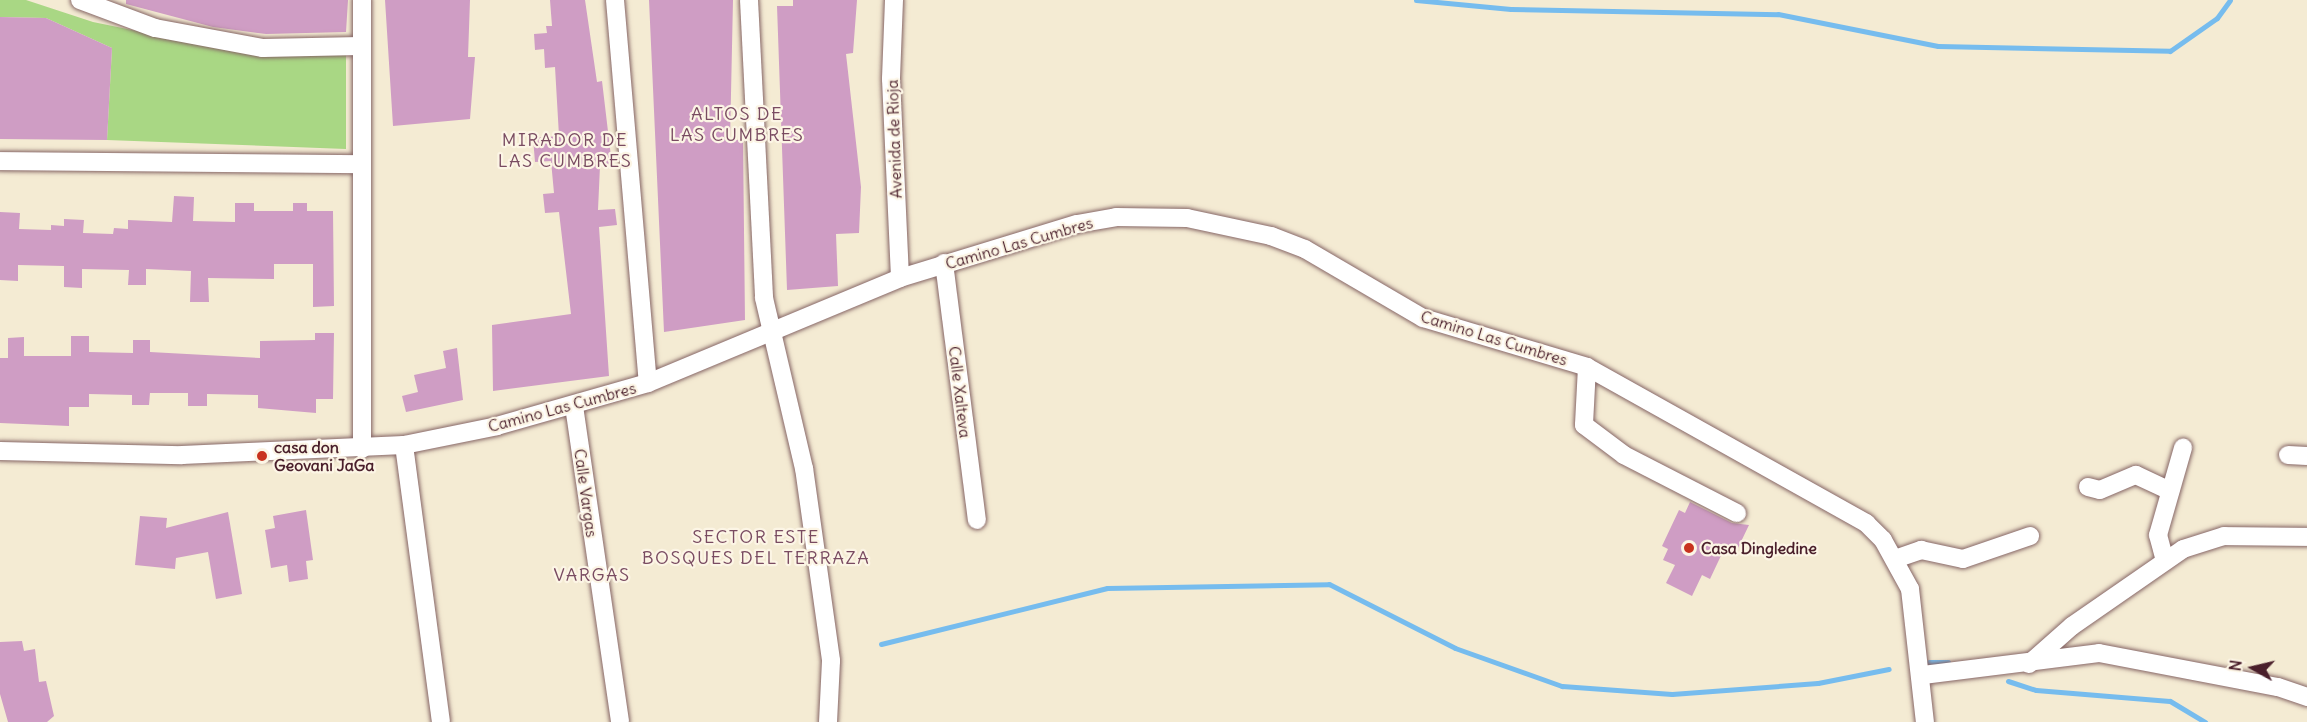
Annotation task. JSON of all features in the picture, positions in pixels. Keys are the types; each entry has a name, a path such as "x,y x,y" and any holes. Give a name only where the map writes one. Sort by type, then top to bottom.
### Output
{"street":[{"path":"80,0 155,27 263,48 360,46"},
{"path":"362,0 358,164 362,449"},
{"path":"615,0 648,383"},
{"path":"749,0 768,333 804,468 831,661 828,722"},
{"name":"Avenida de Rioja","path":"894,0 891,79 900,278"},
{"path":"0,161 358,164"},
{"name":"Camino Las Cumbres","path":"0,451 182,455 362,449 404,445 574,406 648,383 900,278 1077,224 1116,218 1187,218 1271,236 1305,249 1423,318 1587,366 1823,494 1866,523 1895,559 1910,589 1923,675 1925,722"},
{"name":"Calle Xalteva","path":"944,263 977,520"},
{"path":"1587,366 1584,425 1624,455 1737,513"},
{"name":"Calle Vargas","path":"574,406 620,722"},
{"path":"404,445 441,722"},
{"path":"2165,561 2158,535 2183,448"},
{"path":"2288,455 2307,456"},
{"path":"2088,487 2100,490 2136,475 2171,491"},
{"path":"1895,559 1922,550 1963,559 2030,536"},
{"path":"2027,665 2072,626 2165,561 2224,536 2307,537"},
{"path":"1923,675 2027,665 2099,653 2278,687 2307,697"}],"green space":[{"path":"0,0 26,0 93,22 260,56 346,54 346,149 107,140 112,48 46,18 0,17"}],"building":[{"path":"126,0 348,0 346,32 266,34 213,27 126,4"},
{"path":"385,0 470,0 468,57 475,57 470,119 393,126"},
{"path":"550,0 585,0 597,82 602,81 612,165 600,166 598,210 615,209 617,225 599,227 609,376 493,391 492,325 571,314 559,212 545,213 543,194 554,193 551,161 535,162 533,138 559,136 555,67 545,68 544,49 535,50 534,34 547,33 546,26 552,26"},
{"path":"649,0 733,0 730,141 743,139 745,320 664,332"},
{"path":"793,0 857,0 853,53 846,54 861,187 859,233 836,234 838,286 787,290 777,6 793,6"},
{"path":"0,17 46,18 112,48 107,140 0,139"},
{"path":"174,196 194,197 193,221 235,222 235,203 254,203 254,211 293,211 293,203 307,203 307,211 333,211 334,306 313,307 313,264 274,264 274,279 208,278 209,302 190,302 191,271 146,269 146,285 128,285 129,270 82,269 82,288 64,287 64,266 18,265 18,281 0,280 0,212 20,213 19,229 51,230 51,225 64,226 64,219 84,220 83,233 113,234 114,228 128,229 128,220 172,222"},
{"path":"315,333 334,333 333,399 316,399 316,413 258,408 258,395 207,394 207,406 188,406 188,393 150,393 149,405 132,405 132,395 89,394 89,407 69,407 69,426 0,423 0,358 8,358 8,338 24,337 24,356 71,356 71,336 89,336 89,352 133,353 133,340 150,340 150,352 260,358 260,341 315,340"},
{"path":"457,348 463,400 406,412 402,396 418,392 414,375 446,368 443,351"},
{"name":"Casa Dingledine","path":"1690,502 1732,523 1749,525 1737,550 1726,545 1710,579 1702,575 1692,596 1666,583 1675,565 1663,560 1668,549 1662,546 1679,510 1685,513"},
{"path":"306,510 313,560 306,561 308,579 289,582 287,565 271,568 265,530 275,528 273,516"},
{"path":"228,512 242,594 216,599 208,552 176,558 175,569 135,565 140,516 167,518 166,528"},
{"path":"22,641 24,651 35,649 39,682 46,681 54,716 47,722 8,722 0,694 0,642"}],"waterway":[{"path":"1416,0 1511,9 1778,14 1938,46 2170,51 2217,18 2230,0"},
{"path":"881,644 1107,588 1329,584 1455,648 1562,686 1672,694 1818,683 1889,669"},
{"path":"1929,662 1948,662"},
{"path":"2008,681 2036,690 2170,701 2205,722"}],"place":[{"name":"casa don Geovani JaGa","path":"262,456"},
{"name":"Casa Dingledine","path":"1689,548"}],"district":[{"name":"ALTOS DE LAS CUMBRES","path":"737,125"},
{"name":"MIRADOR DE LAS CUMBRES","path":"565,151"},
{"name":"SECTOR ESTE BOSQUES DEL TERRAZA","path":"756,548"},
{"name":"VARGAS","path":"592,575"}]}
